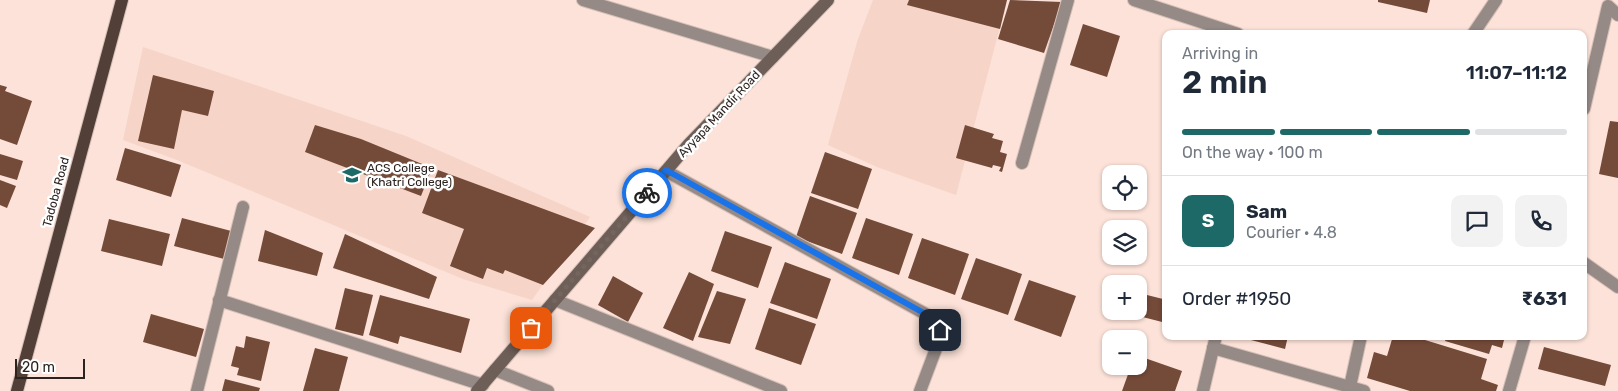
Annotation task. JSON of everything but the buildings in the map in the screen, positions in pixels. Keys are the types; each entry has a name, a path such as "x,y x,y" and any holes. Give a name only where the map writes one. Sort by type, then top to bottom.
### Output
{"main road":[{"name":"Tadoba Road","path":"16,391 122,0"}],"street":[{"path":"583,0 773,57"},
{"name":"Ayyapa Mandir Road","path":"480,388 666,170 828,0"},
{"path":"1022,163 1068,0"},
{"path":"1134,0 1152,3 1227,30"},
{"path":"1475,30 1496,0"},
{"path":"1607,3 1618,15"},
{"path":"1587,95 1607,3"},
{"path":"666,170 931,317 940,330 940,338 920,391"},
{"path":"197,391 243,207"},
{"path":"1587,265 1618,287"},
{"path":"219,300 480,388"},
{"path":"555,300 781,391"},
{"path":"1350,389 1360,340"},
{"path":"1509,391 1524,340"},
{"path":"1203,391 1215,342 1350,389 1364,391"},
{"path":"495,370 548,391"}],"shaded area":[{"path":"873,0 1007,0 956,195 877,167 828,145 858,39"},
{"name":"ACS College (Khatri College)","path":"143,47 406,136 590,217 532,300 463,279 177,160 123,140"}],"way so far":[{"path":"531,328 647,193"}],"place":[{"name":"ACS College (Khatri College)","path":"352,175"}],"route":[{"path":"647,193 666,170 931,317 937,323 940,330"}]}
